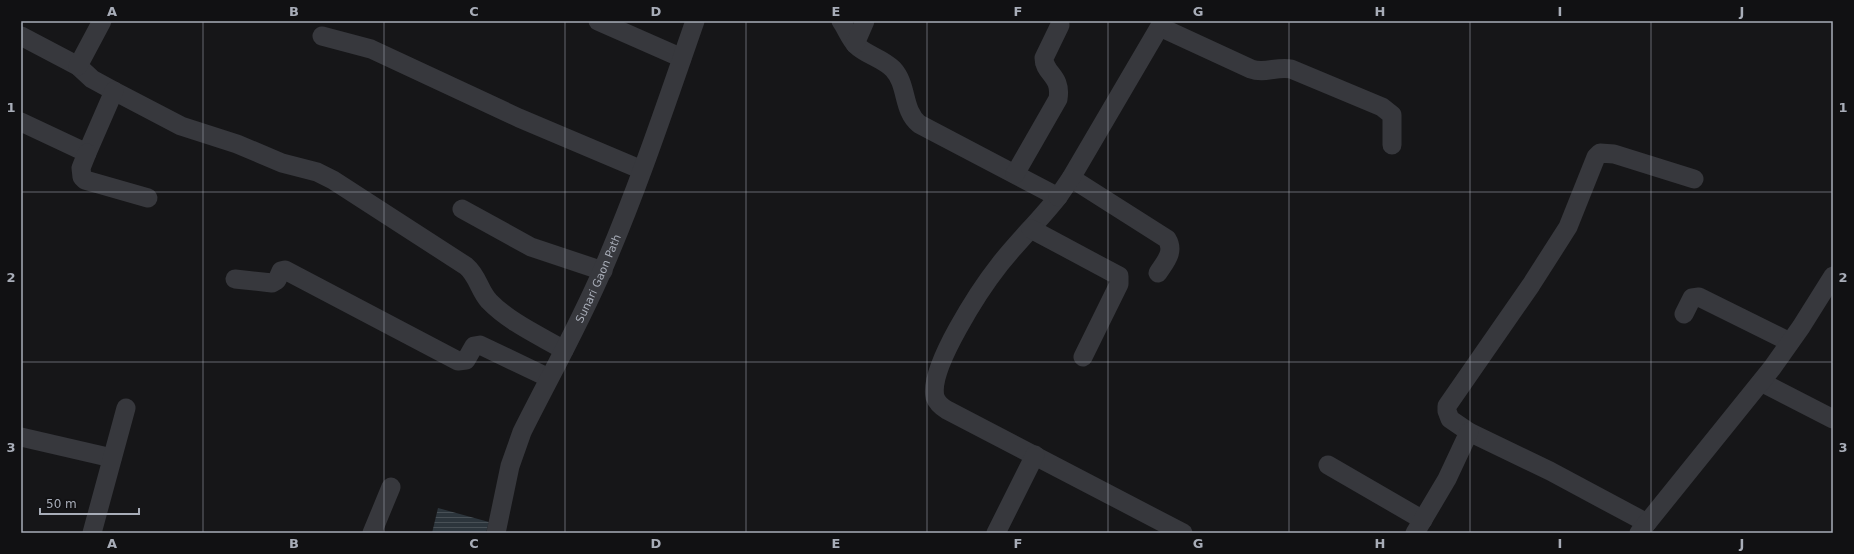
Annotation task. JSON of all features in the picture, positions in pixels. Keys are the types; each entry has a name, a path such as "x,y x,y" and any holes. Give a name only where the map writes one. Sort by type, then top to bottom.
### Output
{"street":[{"path":"78,66 102,21"},
{"path":"598,21 682,58"},
{"name":"Sunari Gaon Path","path":"496,533 514,450 603,271 642,170 695,21"},
{"path":"841,21 855,44 893,69 900,80 909,112 913,120 1058,197"},
{"path":"855,44 865,21"},
{"path":"1183,533 940,406 935,398 935,388 951,340 977,295 1000,263 1058,197 1071,178 1162,24 1251,69 1259,72 1282,67 1291,69 1382,107 1392,116 1392,145"},
{"path":"1015,174 1058,99 1060,89 1058,82 1047,67 1044,58 1060,25"},
{"path":"21,36 78,66 92,79 181,126 237,144 282,164 317,172 333,180 466,266 476,276 482,292 497,309 564,350"},
{"path":"322,36 378,52 484,102 642,170"},
{"path":"114,91 81,168 82,177 86,180 148,198"},
{"path":"21,122 87,153"},
{"path":"1694,179 1614,154 1600,153 1596,157 1568,227 1531,285 1449,401 1447,411 1450,418 1469,432 1550,471 1643,528 1761,382 1790,342 1833,276"},
{"path":"1071,178 1167,239 1171,245 1171,251 1158,273"},
{"path":"462,209 531,247 603,271"},
{"path":"1031,229 1119,276 1119,284 1083,357"},
{"path":"235,279 272,284 277,280 281,271 285,270 458,361 466,360 474,346 480,345 549,378"},
{"path":"1684,314 1692,298 1699,297 1790,342"},
{"path":"1761,382 1833,419"},
{"path":"92,533 126,408"},
{"path":"1328,464 1419,526 1447,479 1469,432"},
{"path":"21,437 112,458"},
{"path":"996,533 1035,456"},
{"path":"372,533 391,487"}],"shaded area":[{"path":"438,508 489,522 486,533 432,533"}]}
